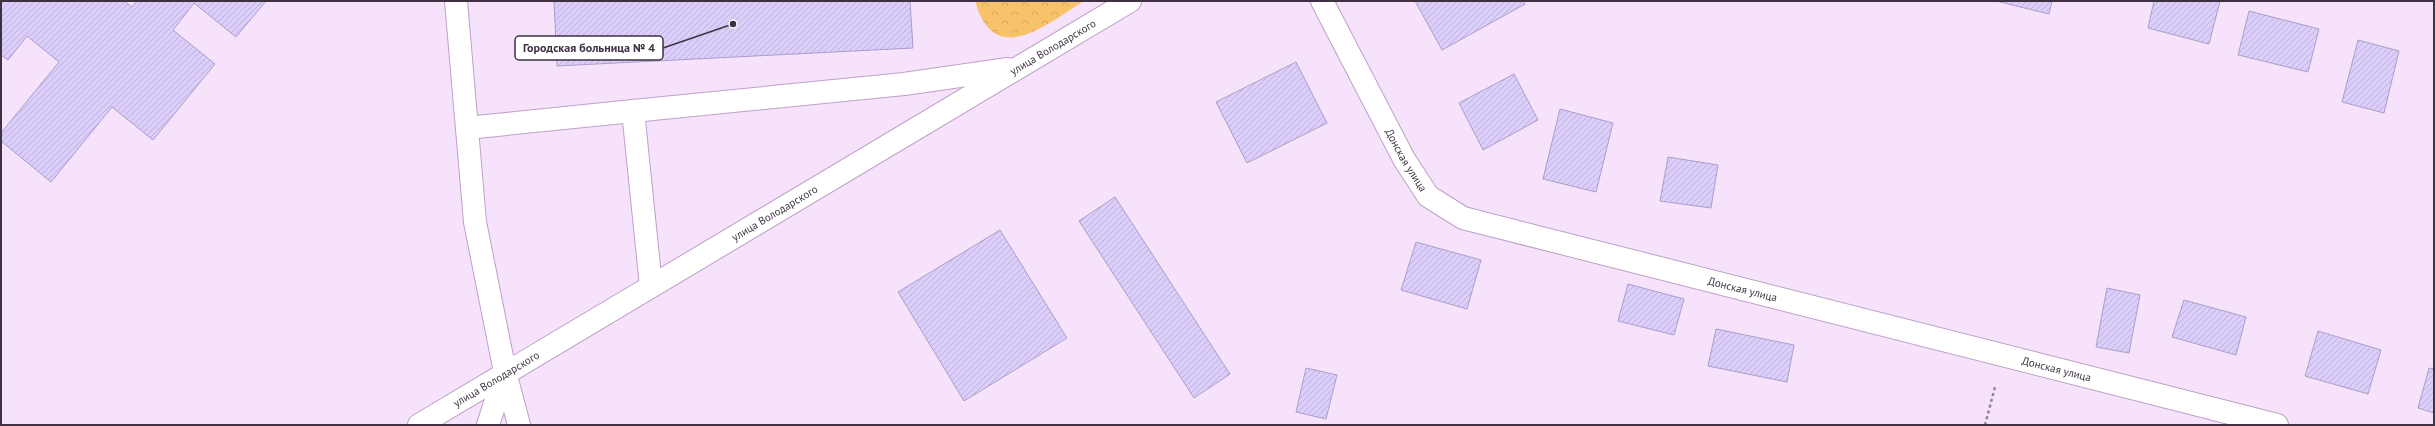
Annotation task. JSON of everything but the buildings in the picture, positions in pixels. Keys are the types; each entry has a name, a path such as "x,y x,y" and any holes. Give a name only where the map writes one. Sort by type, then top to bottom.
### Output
{"street":[{"path":"456,1 475,222 505,372 519,425"},
{"name":"улица Володарского","path":"419,425 505,372 1130,1"},
{"name":"Донская улица","path":"1322,1 1404,159 1428,196 1462,218 2277,425"},
{"path":"467,128 904,84 1017,68"},
{"path":"633,111 651,286"},
{"path":"488,425 505,372"}],"path":[{"path":"1984,425 2003,355"}],"green space":[{"path":"975,1 1084,1 1038,29 1023,36 1008,37 995,33 984,22"}],"place":[{"name":"Городская больница № 4","path":"733,24"}]}
